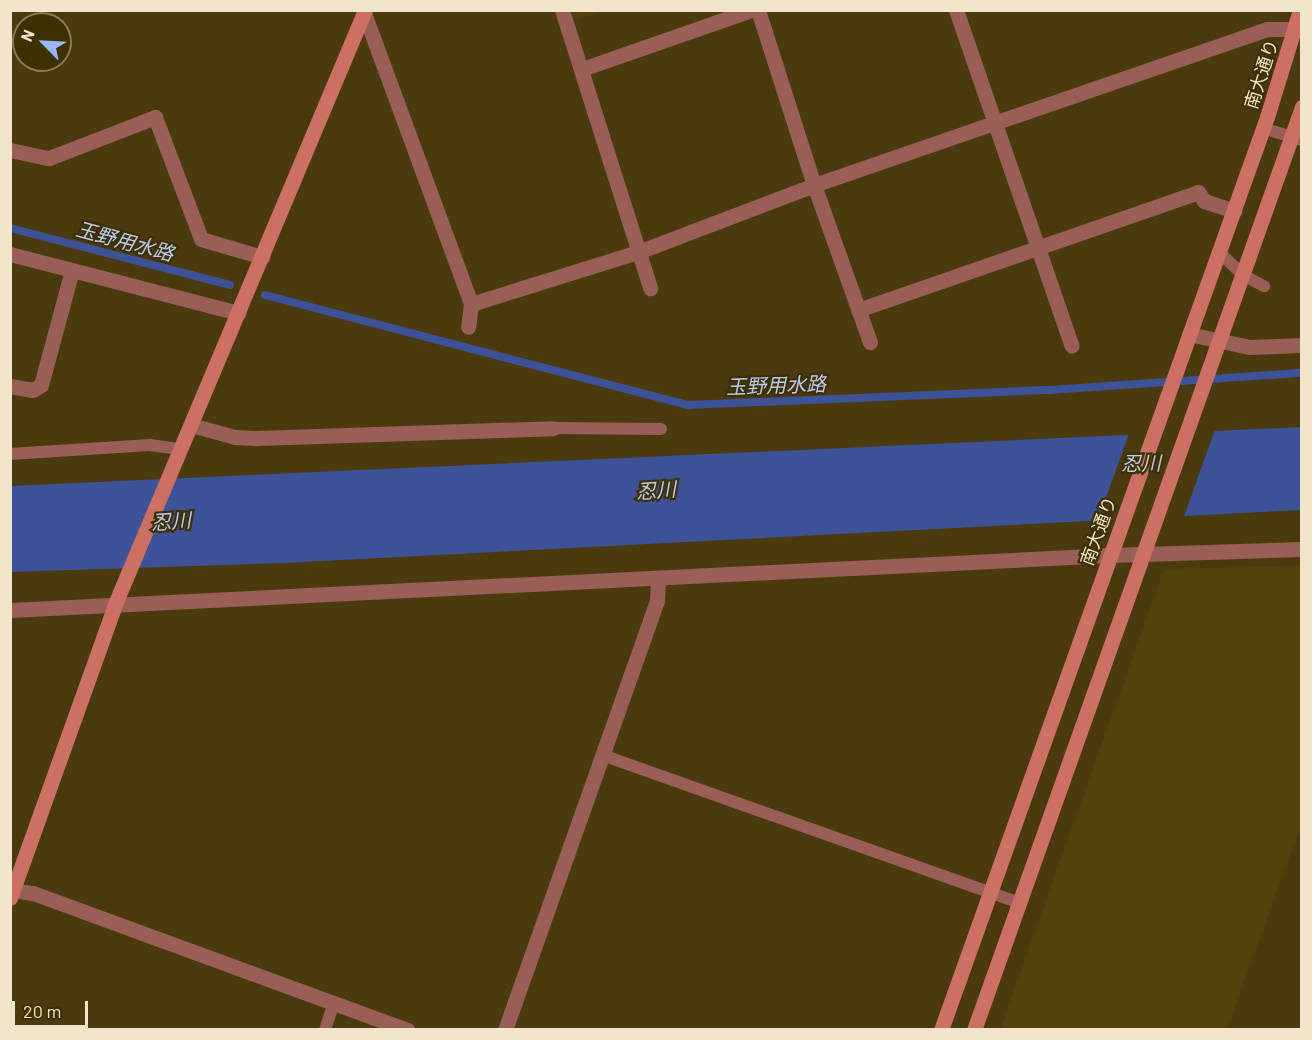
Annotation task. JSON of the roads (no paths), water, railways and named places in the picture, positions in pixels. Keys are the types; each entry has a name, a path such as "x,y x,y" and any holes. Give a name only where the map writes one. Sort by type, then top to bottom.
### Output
{"street":[{"path":"562,10 650,288"},
{"path":"582,69 752,10"},
{"path":"758,10 813,185 870,342"},
{"path":"956,10 1072,346"},
{"name":"南大通り","path":"941,1029 1234,211 1300,10"},
{"path":"364,11 115,604 11,892 33,893 408,1029"},
{"path":"364,11 471,304 468,327"},
{"path":"471,304 638,252 813,185 1267,29 1295,29"},
{"path":"974,1029 1244,275 1297,139 1302,107"},
{"path":"10,150 49,158 155,117 201,238 262,257"},
{"path":"858,310 1198,192 1204,201 1234,211"},
{"path":"10,254 238,313"},
{"path":"10,386 33,390 41,385 72,270"},
{"path":"1189,334 1249,347 1302,345"},
{"path":"191,425 235,437 257,438 553,428"},
{"path":"10,610 1110,555 1302,549"},
{"path":"505,1029 657,601 658,579"}],"lane":[{"path":"1263,128 1297,139"},
{"path":"1219,252 1244,275 1264,286"},
{"path":"553,428 661,429"},
{"path":"10,454 150,445 179,453"},
{"path":"602,755 1019,903"},
{"path":"325,1029 334,1003"}],"water":[{"name":"忍川","path":"1302,427 1301,510 284,563 11,572 10,486"}],"waterway":[{"name":"玉野用水路","path":"10,228 230,285"},
{"name":"玉野用水路","path":"265,295 688,405 1050,390 1302,373"}]}
